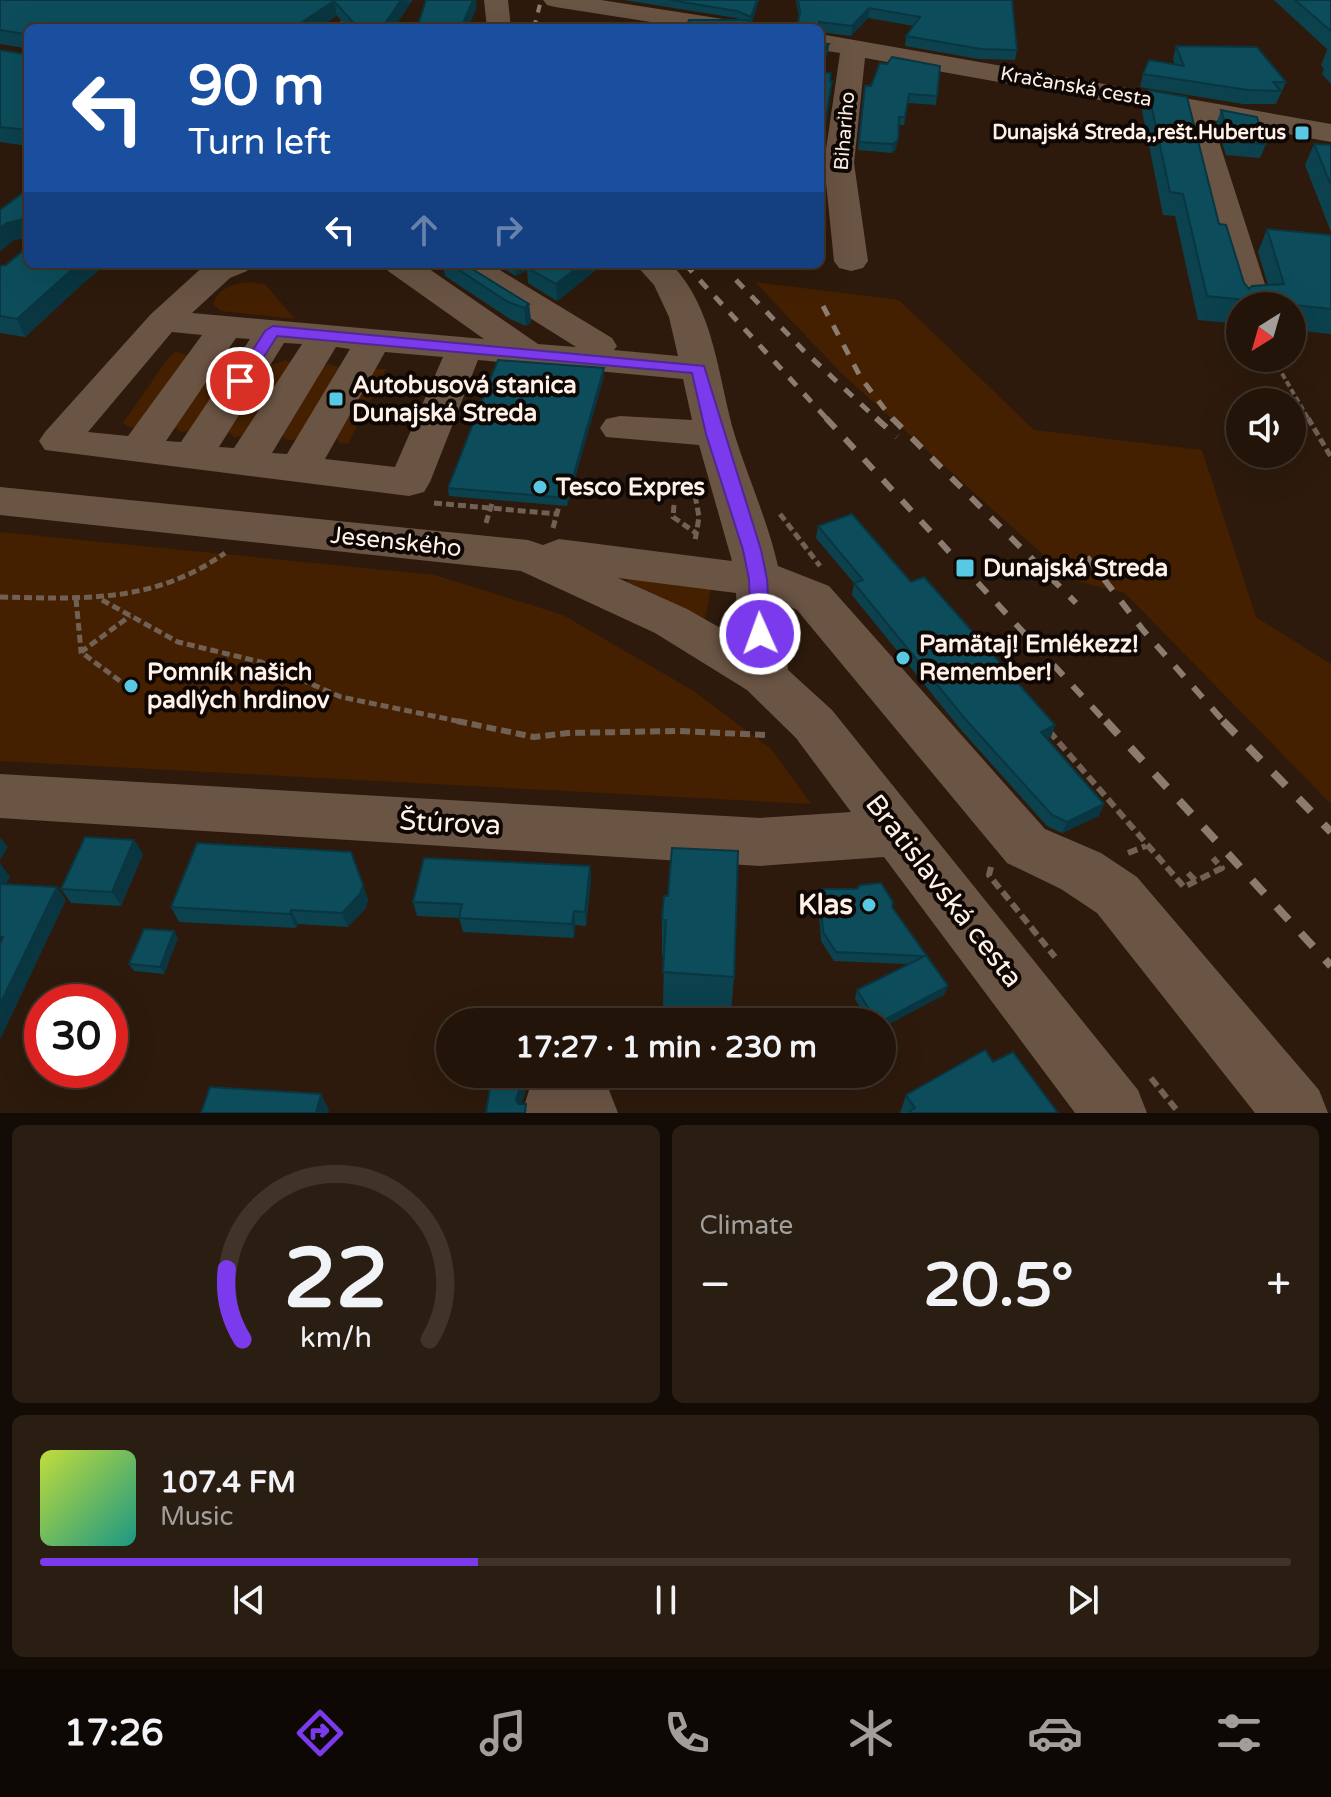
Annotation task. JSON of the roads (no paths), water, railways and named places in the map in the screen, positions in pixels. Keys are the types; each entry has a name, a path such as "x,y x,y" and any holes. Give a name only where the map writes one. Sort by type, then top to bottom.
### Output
{"street":[{"path":"496,0 499,24"},
{"path":"555,0 710,24"},
{"name":"Kračanská cesta","path":"824,43 1331,133"},
{"name":"Bihariho","path":"851,261 839,163 853,48"},
{"path":"1195,109 1251,292"},
{"path":"225,268 218,271 175,322 59,441 409,482 465,348"},
{"path":"406,268 528,353"},
{"path":"473,268 599,346"},
{"path":"656,268 669,281 687,317 715,434 758,579 764,677"},
{"path":"175,322 698,369"},
{"path":"138,451 226,327"},
{"path":"192,457 273,331"},
{"path":"245,463 325,336"},
{"path":"299,469 373,340"},
{"path":"620,428 715,434"},
{"name":"Jesenského","path":"0,501 541,542 764,677"},
{"path":"541,542 553,555 758,579 781,583 813,598 1026,846 1081,871 1117,895 1296,1113"},
{"name":"Bratislavská cesta","path":"764,677 814,724 899,832 1132,1094"},
{"name":"Štúrova","path":"0,796 760,842 899,832"}],"railway":[{"path":"535,24 541,0"},
{"path":"689,268 828,420"},
{"path":"736,280 803,350 878,420"},
{"path":"823,306 861,378 893,420"},
{"path":"826,418 1107,723"},
{"path":"876,418 897,437"},
{"path":"892,418 1076,603"},
{"path":"1087,557 1143,630 1225,723"},
{"path":"1106,721 1331,966"},
{"path":"1223,721 1331,832"}],"place":[{"name":"Dunajská Streda,,rešt.Hubertus","path":"1302,133"},
{"name":"Autobusová stanica Dunajská Streda","path":"336,399"},
{"name":"Tesco Expres","path":"540,487"},
{"name":"Dunajská Streda","path":"965,568"},
{"name":"Pamätaj! Emlékezz! Remember!","path":"903,658"},
{"name":"Pomník našich padlých hrdinov","path":"131,686"},
{"name":"Klas","path":"869,905"}]}
